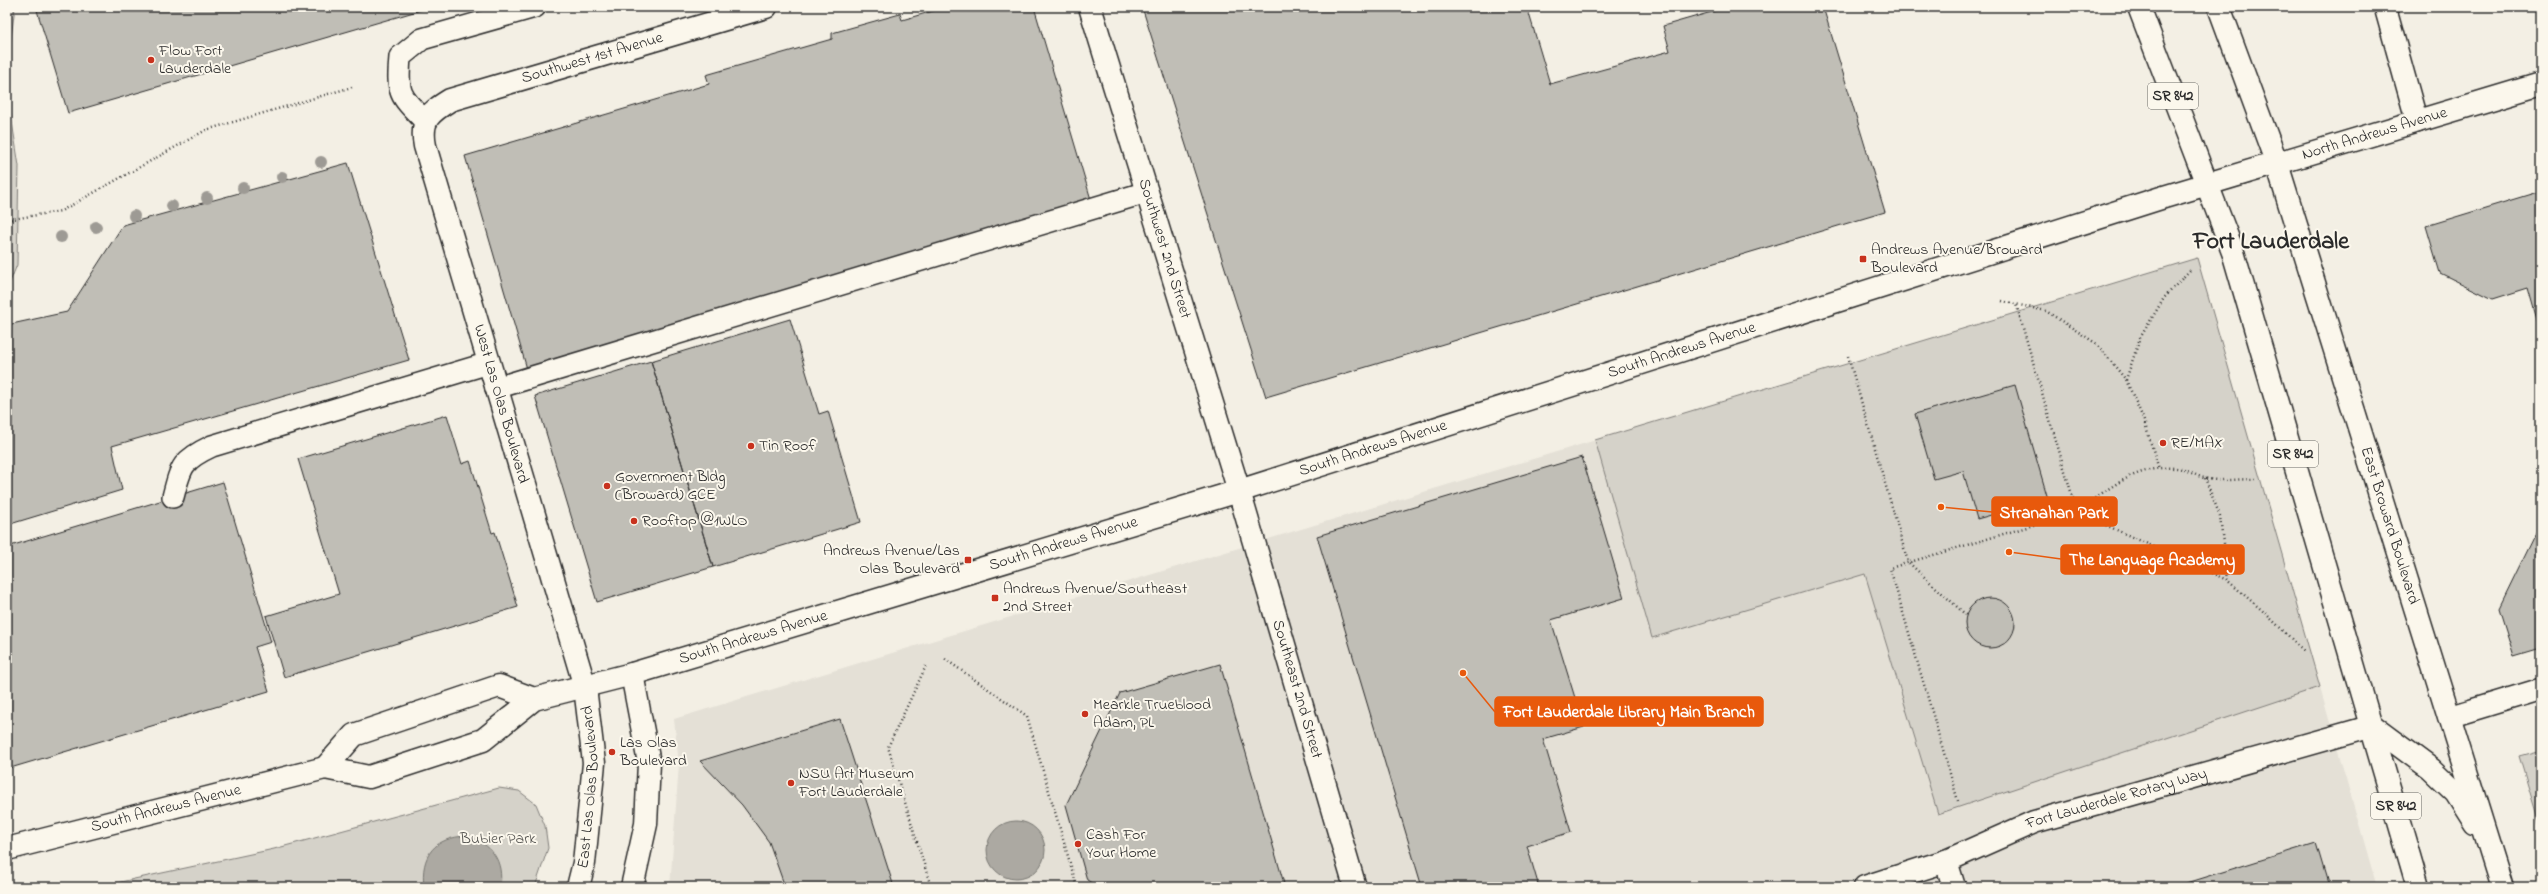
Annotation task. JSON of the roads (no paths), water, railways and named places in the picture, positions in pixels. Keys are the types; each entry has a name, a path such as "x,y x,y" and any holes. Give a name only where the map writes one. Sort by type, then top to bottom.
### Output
{"main road":[{"name":"Southwest 2nd Street","path":"1090,7 1239,491"},
{"name":"SR 842","path":"2139,7 2233,252 2373,726 2418,887"},
{"name":"East Broward Boulevard","path":"2219,7 2277,164 2502,887"},
{"name":"Southwest 1st Avenue","path":"425,121 434,110 450,100 759,8"},
{"name":"North Andrews Avenue","path":"2208,184 2541,84"},
{"name":"West Las Olas Boulevard","path":"425,121 423,134 425,146 585,687"},
{"name":"South Andrews Avenue","path":"7,849 325,768 369,777 483,740 534,699 632,674 1239,491 2208,184"},
{"name":"Southeast 2nd Street","path":"1239,491 1355,887"},
{"path":"632,674 649,762 646,824 632,887"},
{"path":"325,768 354,735 499,686 534,699"},
{"name":"East Las Olas Boulevard","path":"578,887 584,863 594,763 585,687"},
{"path":"2373,726 2432,769 2456,793 2491,848"},
{"name":"Fort Lauderdale Rotary Way","path":"1864,887 1946,861 2034,822 2373,726"},
{"path":"1946,861 1954,887"}],"lane":[{"path":"425,121 408,103 398,86 400,57 422,39 535,7"},
{"path":"2385,7 2417,122"},
{"path":"496,388 1147,192"},
{"path":"173,497 180,472 190,456 212,446 489,363"},
{"path":"2449,718 2541,689"}],"place":[{"name":"Flow Fort Lauderdale","path":"151,60"},
{"name":"Andrews Avenue/Broward Boulevard","path":"1863,259"},
{"name":"RE/MAX","path":"2163,443"},
{"name":"Tin Roof","path":"751,446"},
{"name":"Government Bldg (Broward) GCE","path":"607,486"},
{"name":"Stranahan Park","path":"1941,507"},
{"name":"Rooftop @1WLO","path":"634,521"},
{"name":"The Language Academy","path":"2009,552"},
{"name":"Andrews Avenue/Las Olas Boulevard","path":"968,560"},
{"name":"Andrews Avenue/Southeast 2nd Street","path":"995,598"},
{"name":"Fort Lauderdale Library Main Branch","path":"1463,673"},
{"name":"Mearkle Trueblood Adam, PL","path":"1085,714"},
{"name":"Las Olas Boulevard","path":"612,752"},
{"name":"NSU Art Museum Fort Lauderdale","path":"791,783"},
{"name":"Cash For Your Home","path":"1078,844"}],"district":[{"name":"Fort Lauderdale","path":"2271,242"}],"park label":[{"name":"Bubier Park","path":"498,839"}]}
